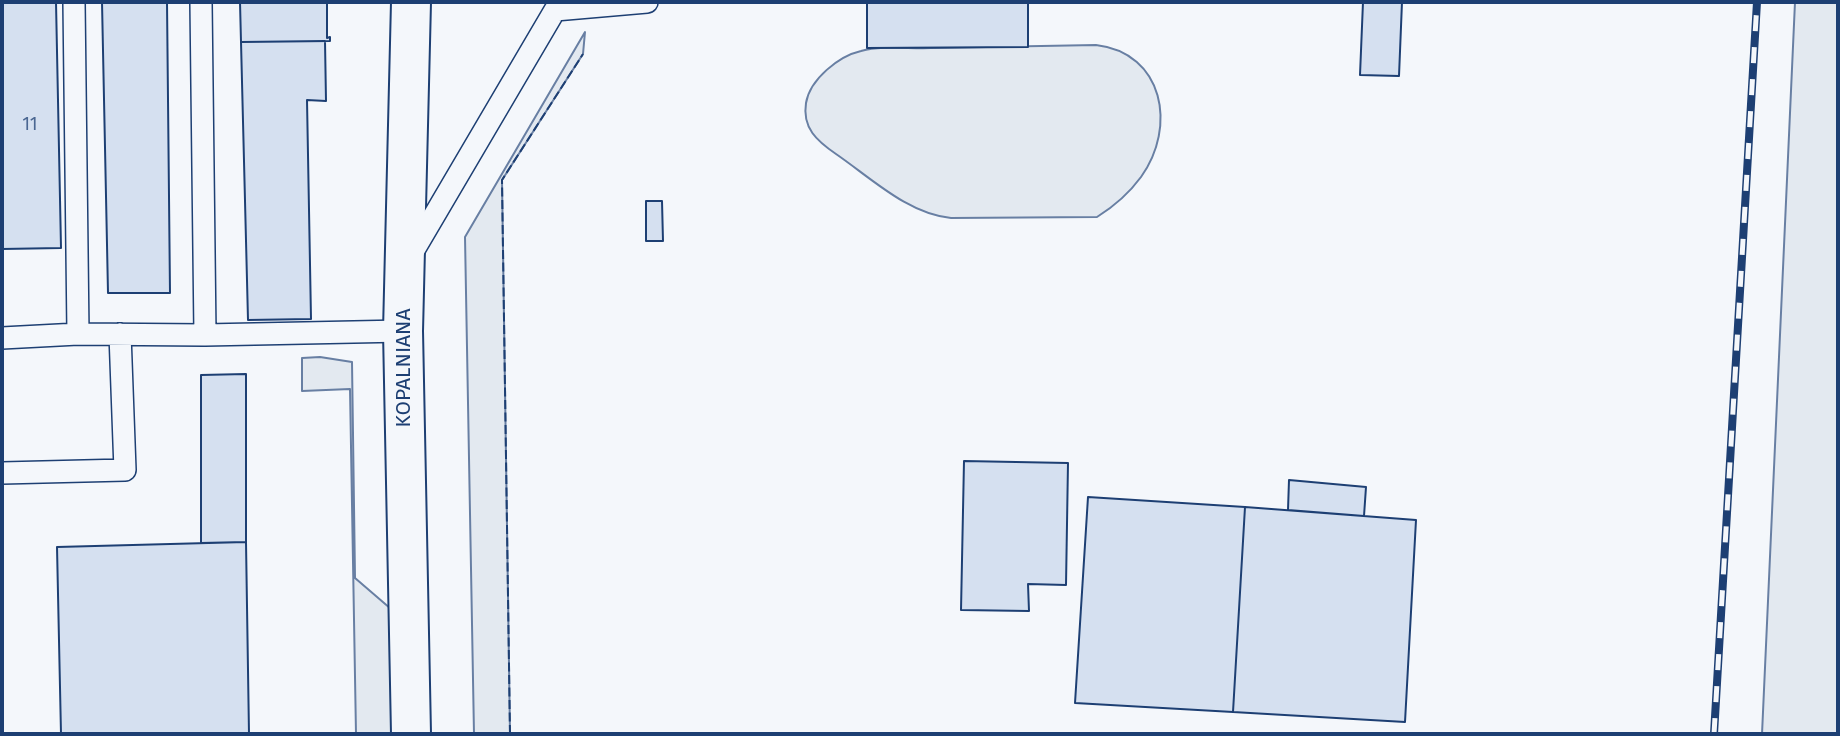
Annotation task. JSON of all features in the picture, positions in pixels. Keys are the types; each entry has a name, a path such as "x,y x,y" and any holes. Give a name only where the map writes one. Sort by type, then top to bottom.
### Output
{"street":[{"name":"KOPALNIANA","path":"411,2 403,331 411,734"}],"lane":[{"path":"74,2 78,334"},
{"path":"201,2 205,335"},
{"path":"405,266 555,10 647,2"},
{"path":"2,338 78,334 205,335 403,331"},
{"path":"2,474 125,470 120,334"}],"shaded area":[{"path":"1795,2 1838,2 1838,734 1762,734"},
{"path":"585,32 583,54 502,180 510,734 474,734 465,237"},
{"path":"1096,45 1119,51 1137,62 1150,77 1158,95 1161,115 1159,136 1141,177 1121,199 1097,217 951,218 920,210 890,194 829,149 812,133 806,120 806,103 819,77 835,63 861,51 887,48"},
{"path":"320,357 352,362 355,578 398,615 398,734 356,734 350,389 302,391 302,358"}],"building":[{"path":"2,2 56,2 61,248 2,249"},
{"path":"102,2 167,2 170,293 108,293"},
{"path":"240,2 327,2 327,38 330,37 330,41 241,42"},
{"path":"867,2 1028,2 1028,47 867,48"},
{"path":"1363,2 1402,2 1399,76 1360,75"},
{"path":"325,41 326,101 307,100 311,319 248,320 241,42"},
{"path":"646,201 662,201 663,241 646,241"},
{"path":"246,374 246,542 201,543 201,375"},
{"path":"964,461 1068,463 1066,585 1028,584 1029,611 961,610"},
{"path":"1289,480 1366,487 1364,516 1288,510"},
{"path":"1088,497 1245,507 1233,712 1075,703"},
{"path":"1245,507 1416,520 1405,722 1233,712"},
{"path":"246,542 249,734 61,734 57,547"}],"railway":[{"path":"1714,734 1757,2"}],"fence":[{"path":"510,734 502,180 583,54"}]}
